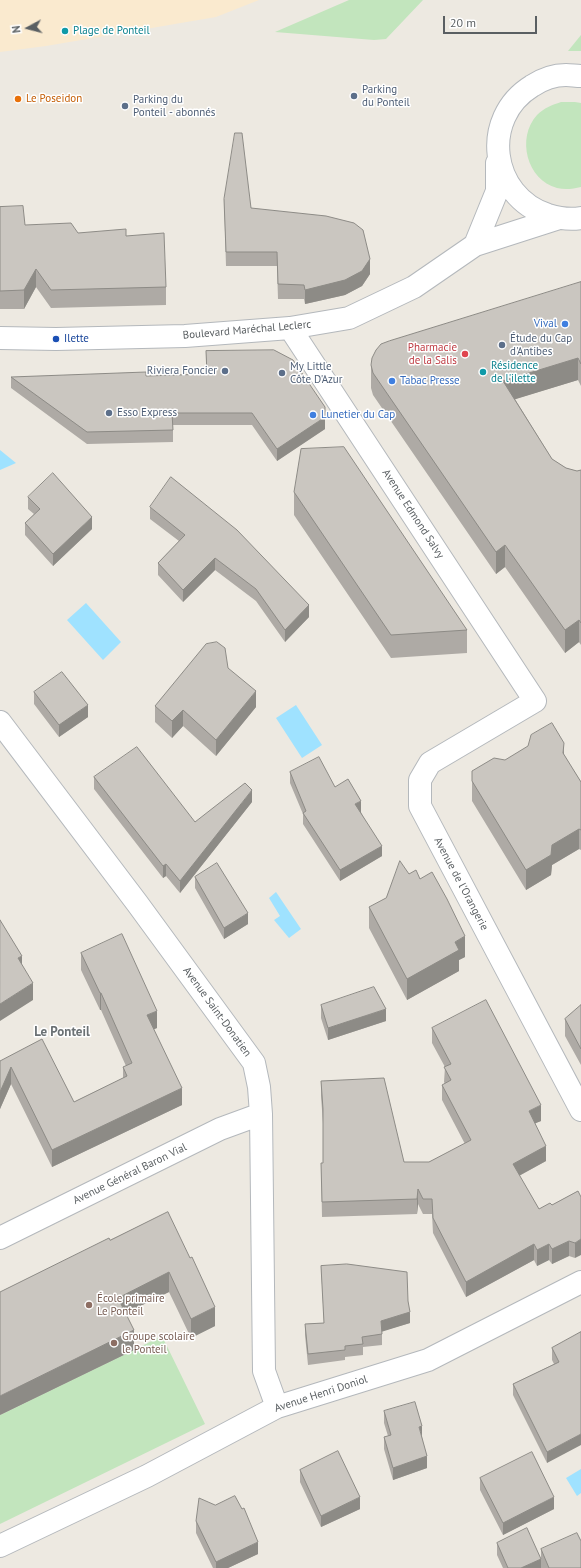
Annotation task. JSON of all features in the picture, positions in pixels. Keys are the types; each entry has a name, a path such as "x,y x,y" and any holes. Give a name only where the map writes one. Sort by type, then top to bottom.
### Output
{"street":[{"path":"474,245 497,191 499,132 507,110 522,92 542,80 565,74 581,76"},
{"path":"498,154 504,177 518,197 536,211 559,218 581,218"},
{"name":"Boulevard Maréchal Leclerc","path":"0,338 56,339 185,336 290,328 348,318 414,287 474,245 559,218"},
{"name":"Avenue Edmond Salvy","path":"290,328 535,701"},
{"name":"Avenue de l'Orangerie","path":"535,701 430,763 420,780 420,806 581,1110"},
{"name":"Avenue Saint-Donatien","path":"0,722 137,903 254,1063 259,1087 261,1114 264,1371 277,1407"},
{"name":"Avenue Général Baron Vial","path":"0,1238 220,1129 261,1114"},
{"name":"Avenue Henri Doniol","path":"0,1546 147,1476 277,1407 428,1360 581,1282"}],"green space":[{"path":"349,0 423,0 386,39 374,40 275,32"},
{"path":"581,35 581,51 568,51"},
{"path":"561,102 581,103 581,187 572,189 557,188 547,184 538,176 528,157 526,146 527,135 531,124 537,115 542,110"},
{"path":"162,1336 205,1424 0,1524 0,1415"}],"sand":[{"name":"Plage de Ponteil","path":"0,0 259,0 216,17 46,46 0,52"}],"water":[{"path":"0,450 16,463 0,470"},
{"path":"86,603 121,642 103,660 67,620"},
{"path":"296,705 322,745 302,758 276,718"},
{"path":"276,892 301,929 289,938 274,920 280,916 269,898"},
{"path":"581,1469 581,1493 577,1496 566,1478"}],"building":[{"path":"235,133 242,133 251,208 326,216 354,223 363,230 370,259 362,271 345,280 305,290 304,285 278,284 277,252 226,252 224,199"},
{"path":"23,206 25,225 71,223 78,233 126,229 126,236 164,233 166,287 51,290 36,269 24,290 0,291 0,207"},
{"path":"581,282 581,364 578,358 503,381 552,459 566,468 577,471 581,470 581,623 579,620 565,630 505,545 496,552 373,373 371,365 372,358 381,344"},
{"path":"274,350 293,360 325,407 325,417 277,449 252,413 172,413 173,430 87,432 11,377 146,372 146,376 207,374 206,351"},
{"path":"344,447 467,630 391,635 294,492 301,449"},
{"path":"53,473 92,517 53,554 25,523 40,509 28,497"},
{"path":"171,477 237,530 309,605 285,630 256,589 215,558 183,590 158,563 185,535 150,507"},
{"path":"217,642 225,648 228,668 256,691 216,740 183,710 172,721 155,706 206,644"},
{"path":"62,672 88,705 59,725 34,692"},
{"path":"552,723 564,743 563,753 581,782 581,830 579,829 552,845 551,855 526,870 472,781 472,771 494,758 505,760 528,746 531,735"},
{"path":"137,747 195,822 245,783 252,790 180,881 166,864 163,866 94,777"},
{"path":"319,757 335,787 348,779 361,801 355,804 382,846 340,870 303,813 306,811 290,772"},
{"path":"400,861 409,874 416,870 420,879 432,872 465,936 455,942 459,950 407,979 369,907 386,898"},
{"path":"217,863 248,913 224,928 195,877"},
{"path":"0,920 22,956 18,958 33,983 0,1004"},
{"path":"122,934 157,1011 147,1015 182,1088 52,1150 11,1067 0,1092 0,1061 42,1039 74,1102 127,1076 123,1067 132,1063 101,993 81,953"},
{"path":"374,987 386,1009 328,1028 321,1005"},
{"path":"486,1000 541,1105 529,1111 546,1146 513,1164 539,1209 550,1203 552,1205 578,1191 581,1197 581,1239 575,1243 569,1241 552,1249 549,1244 537,1250 534,1244 466,1282 433,1218 432,1199 423,1199 418,1189 417,1199 322,1202 321,1163 323,1163 323,1109 321,1081 384,1078 404,1162 429,1162 471,1140 442,1085 451,1080 444,1067 451,1064 432,1028"},
{"path":"581,1005 581,1049 565,1019"},
{"path":"168,1212 190,1258 192,1257 215,1307 191,1319 169,1272 118,1298 134,1330 0,1396 0,1292 109,1238 110,1240"},
{"path":"347,1264 407,1272 410,1312 381,1321 382,1334 362,1337 363,1344 345,1346 345,1350 308,1354 305,1324 324,1323 321,1266"},
{"path":"581,1332 581,1434 547,1452 513,1384 559,1362 552,1348"},
{"path":"415,1402 422,1426 419,1427 427,1456 393,1468 384,1437 391,1435 384,1411"},
{"path":"338,1451 360,1497 321,1516 300,1470"},
{"path":"532,1452 554,1497 503,1523 480,1478"},
{"path":"235,1496 242,1509 244,1508 258,1542 216,1562 196,1521 199,1498 215,1505"},
{"path":"527,1528 541,1559 521,1568 508,1568 497,1543"},
{"path":"577,1533 581,1541 581,1568 549,1568 541,1549"}],"place":[{"name":"Plage de Ponteil","path":"65,31"},
{"name":"Parking du Ponteil","path":"354,96"},
{"name":"Le Poseidon","path":"18,99"},
{"name":"Parking du Ponteil - abonnés","path":"125,106"},
{"name":"Vival","path":"565,324"},
{"name":"Ilette","path":"56,339"},
{"name":"Étude du Cap d'Antibes","path":"502,345"},
{"name":"Pharmacie de la Salis","path":"465,354"},
{"name":"Riviera Foncier","path":"225,371"},
{"name":"Résidence de l'ilette","path":"483,372"},
{"name":"My Little Côte D'Azur","path":"282,373"},
{"name":"Tabac Presse","path":"392,381"},
{"name":"Esso Express","path":"109,413"},
{"name":"Lunetier du Cap","path":"313,415"},
{"name":"École primaire Le Ponteil","path":"89,1305"},
{"name":"Groupe scolaire le Ponteil","path":"114,1343"}],"district":[{"name":"Le Ponteil","path":"62,1032"}]}
